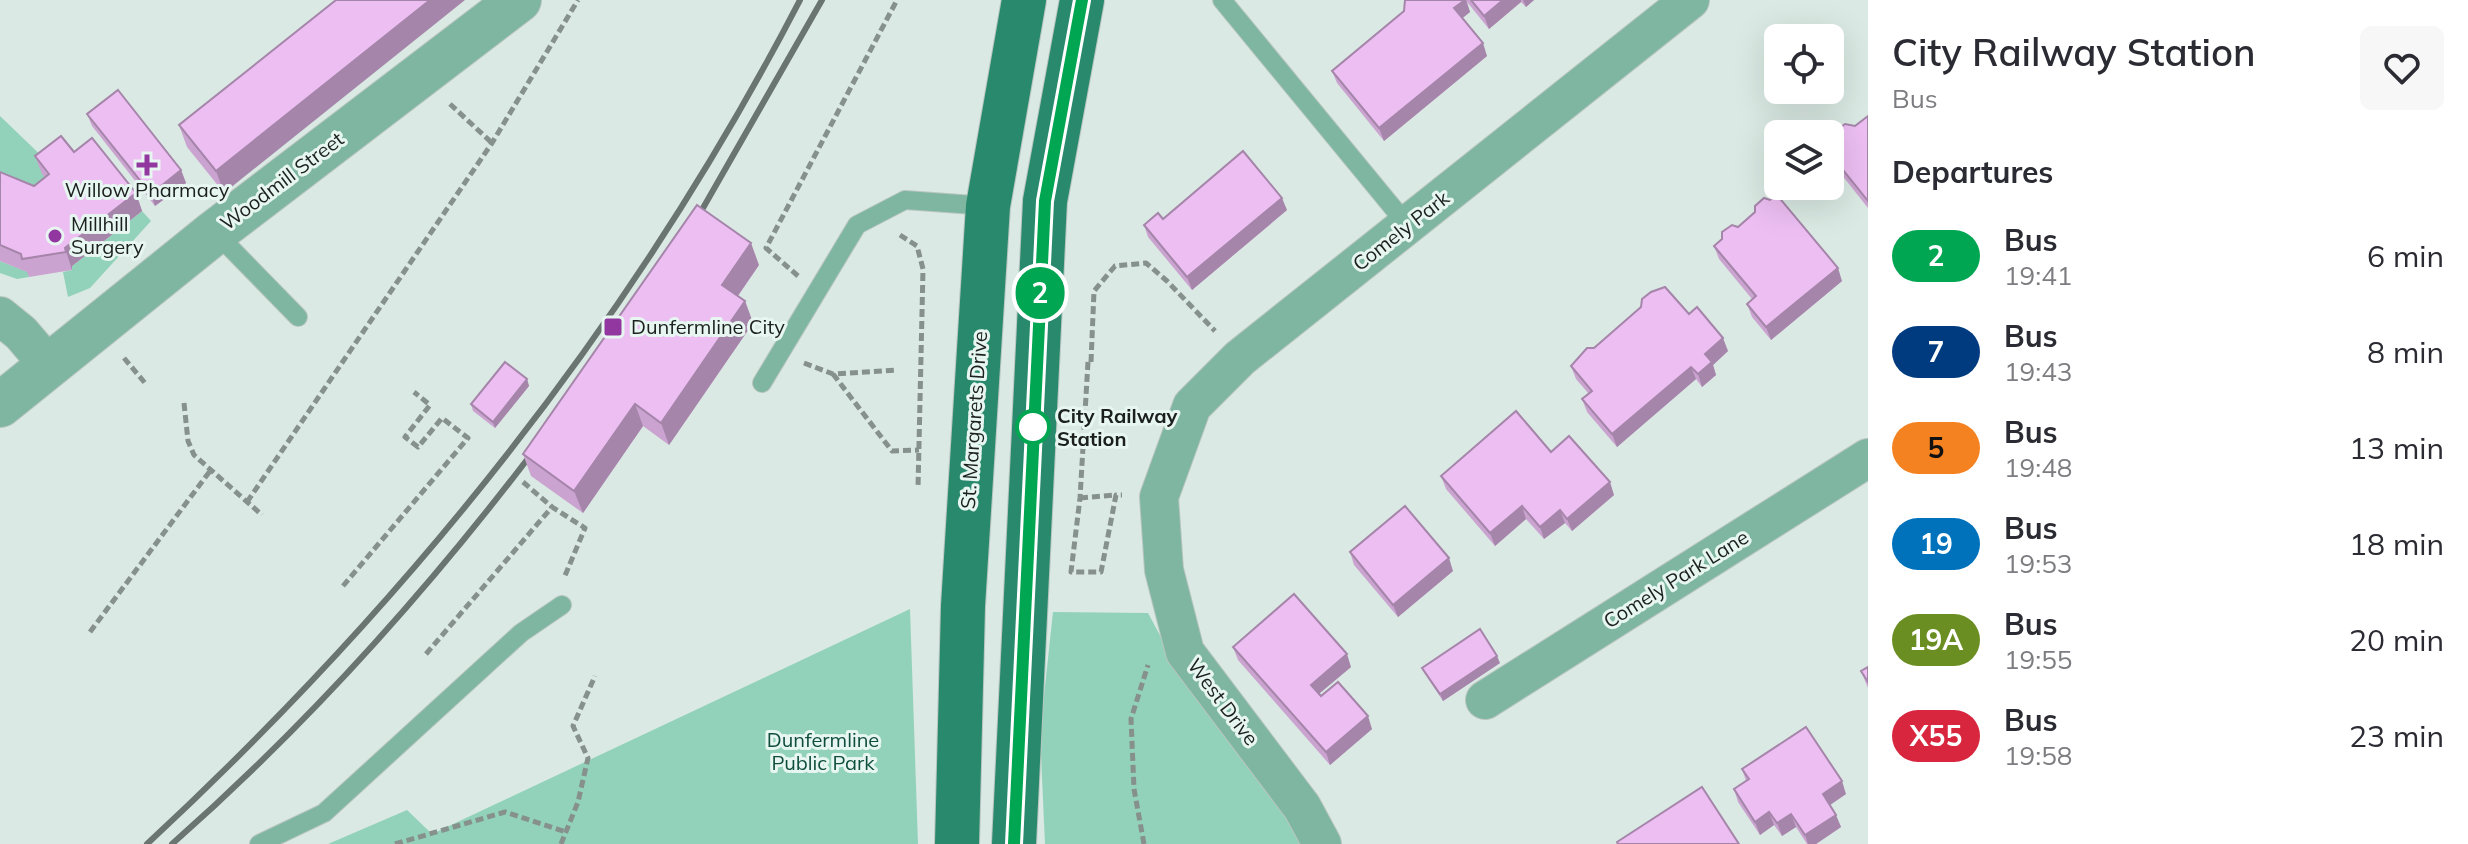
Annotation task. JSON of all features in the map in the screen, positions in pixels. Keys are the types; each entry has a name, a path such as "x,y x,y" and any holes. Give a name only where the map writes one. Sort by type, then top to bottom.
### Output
{"main road":[{"name":"St. Margarets Drive","path":"957,844 963,606 988,206 1024,0"},
{"path":"1014,844 1045,201 1082,0"}],"street":[{"name":"Woodmill Street","path":"0,405 215,232 519,0"},
{"name":"Comely Park","path":"1159,497 1192,406 1240,358 1690,0"},
{"path":"0,316 21,333 50,367"},
{"name":"Comely Park Lane","path":"1485,700 1868,458"},
{"name":"West Drive","path":"1159,497 1164,570 1185,652 1302,807 1322,844"}],"lane":[{"path":"1222,0 1408,226"},
{"path":"762,383 857,225 905,200 988,206"},
{"path":"215,232 298,317"},
{"path":"259,844 324,813 560,598"}],"path":[{"path":"247,502 492,143 578,0"},
{"path":"816,292 766,248 897,0"},
{"path":"450,104 492,143"},
{"path":"893,236 904,235 917,246 923,269 918,488"},
{"path":"1116,495 1101,572 1071,572 1080,498 1094,291 1115,266 1146,263 1240,358"},
{"path":"116,348 145,383"},
{"path":"780,353 833,374 897,370"},
{"path":"833,374 892,451 919,450"},
{"path":"343,586 468,438 442,418 418,447 405,437 430,405 414,392"},
{"path":"184,403 188,441 194,455 262,515"},
{"path":"90,632 210,471"},
{"path":"523,482 552,507 585,528 560,598"},
{"path":"1080,498 1116,495 1159,497"},
{"path":"426,654 552,507"},
{"path":"1144,844 1134,789 1131,719 1156,643 1175,610"},
{"path":"561,844 588,758 573,726 595,676"},
{"path":"395,844 505,812 566,832"}],"green space":[{"path":"0,116 52,166 56,192 0,187"},
{"path":"142,211 151,221 90,288 68,297 63,272 72,270 72,266"},
{"path":"0,261 28,272 29,277 17,279 0,273"},
{"name":"Dunfermline Public Park","path":"910,609 918,844 328,844 407,810 432,834"},
{"path":"1053,612 1148,613 1177,667 1291,816 1305,844 1045,844 1040,733"}],"building":[{"path":"336,0 430,0 216,171 179,125"},
{"path":"1405,0 1465,0 1454,8 1483,43 1379,128 1332,71 1404,11"},
{"path":"1471,0 1503,0 1484,16"},
{"name":"Willow Pharmacy","path":"118,90 181,170 151,194 87,114"},
{"path":"1868,116 1868,201 1844,171 1844,125 1855,126"},
{"name":"Millhill Surgery","path":"61,136 74,152 92,138 136,193 65,248 66,252 22,259 21,254 0,245 0,172 34,186 49,174 35,156"},
{"path":"1243,151 1282,198 1187,277 1144,225 1158,213 1163,219"},
{"path":"1764,198 1781,200 1838,268 1766,327 1747,304 1756,296 1714,246 1722,239 1722,232 1732,225 1738,227 1755,212 1755,206"},
{"name":"Dunfermline City","path":"697,205 751,243 722,285 745,301 661,423 635,404 574,491 523,454"},
{"path":"1665,287 1689,314 1697,307 1723,338 1705,354 1712,362 1698,374 1691,367 1612,434 1582,399 1592,391 1571,366 1587,348 1594,348 1641,307 1642,299"},
{"path":"505,362 527,379 493,422 471,404"},
{"path":"1516,411 1551,452 1569,436 1610,482 1567,519 1560,510 1540,527 1522,506 1490,533 1441,476"},
{"path":"1405,506 1449,558 1393,605 1350,552"},
{"path":"1294,594 1347,654 1311,685 1321,696 1338,682 1368,716 1326,752 1233,647"},
{"path":"1480,629 1497,656 1440,694 1422,668"},
{"path":"1868,667 1868,682 1861,671"},
{"path":"1806,727 1842,781 1823,794 1836,815 1805,835 1791,814 1777,823 1769,812 1755,822 1734,789 1749,779 1742,769"},
{"path":"1702,787 1739,844 1618,844 1617,842"}],"railway":[{"path":"147,844 244,751 337,654 426,554 510,450 590,344 665,233 735,118 800,0"},
{"path":"691,229 822,0"},
{"path":"172,844 271,752 365,653 455,551 539,444"}],"bus line":[{"name":"2","path":"1014,844 1045,201 1082,0"}],"place":[{"name":"Willow Pharmacy","path":"147,165"},
{"name":"Millhill Surgery","path":"55,236"},
{"name":"Dunfermline City","path":"613,327"},
{"name":"City Railway Station","path":"1033,427"}]}
